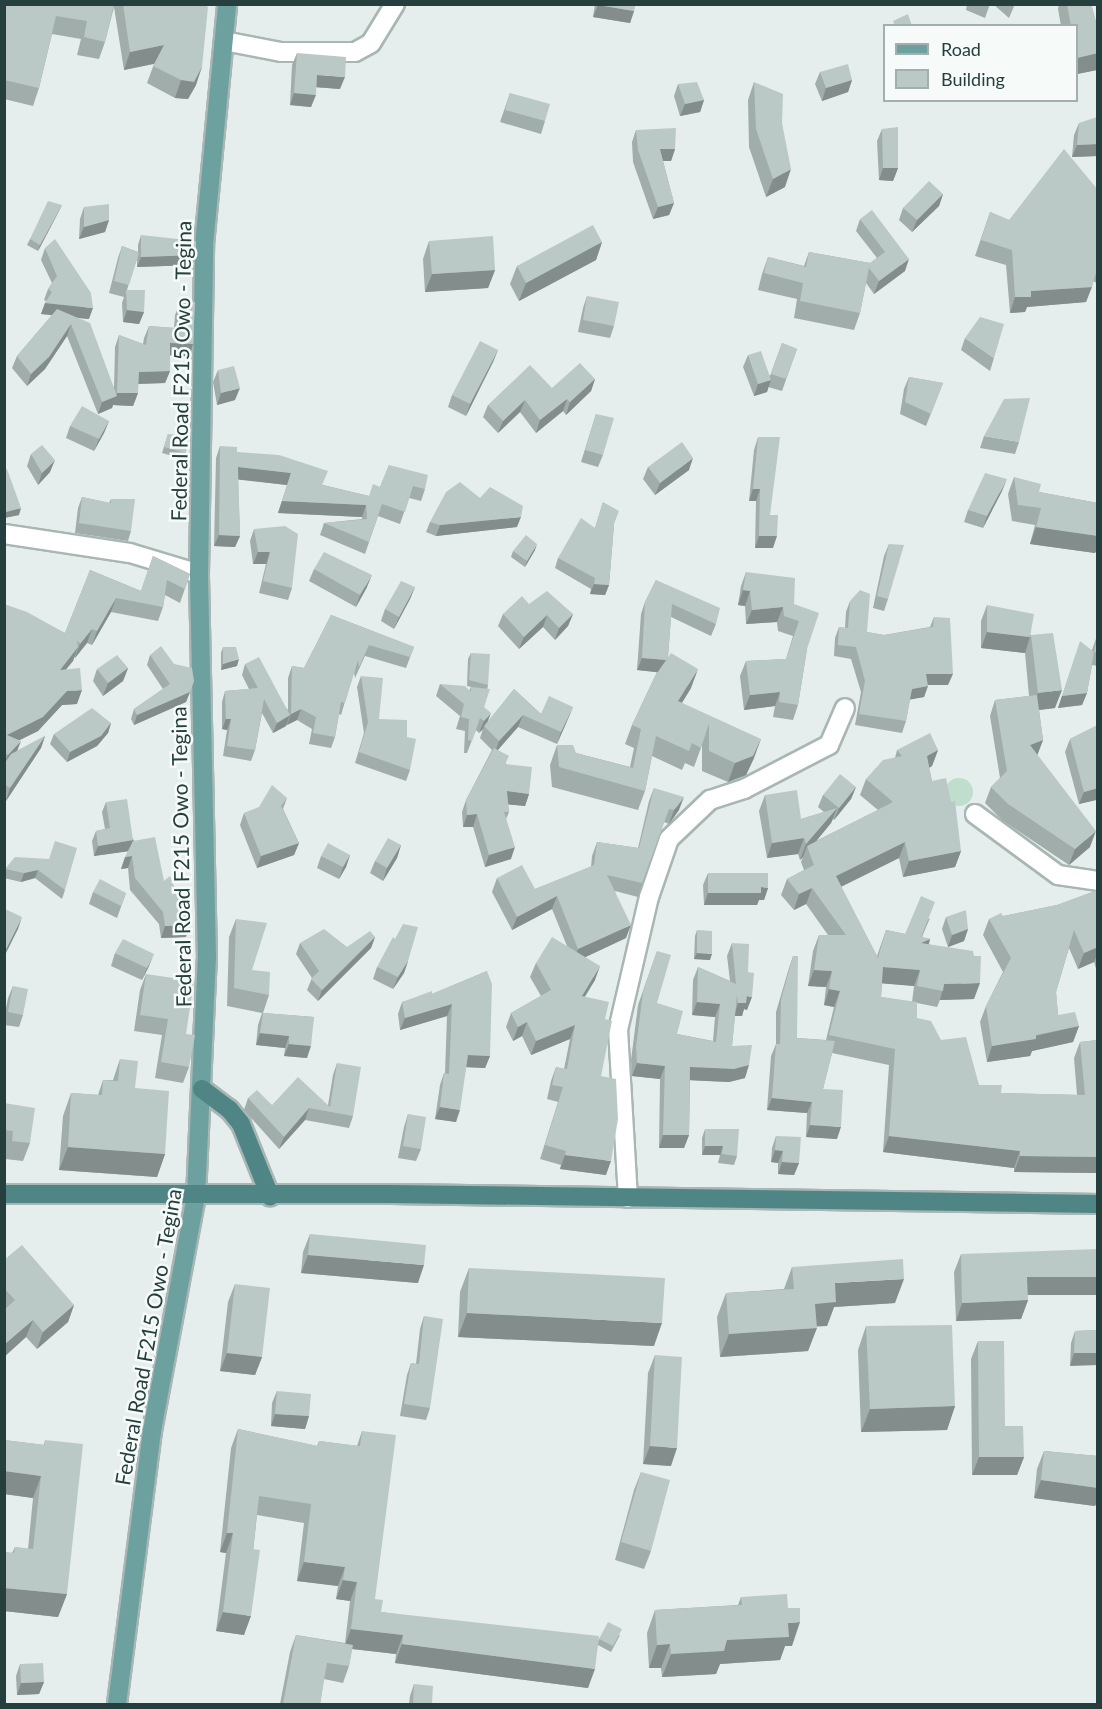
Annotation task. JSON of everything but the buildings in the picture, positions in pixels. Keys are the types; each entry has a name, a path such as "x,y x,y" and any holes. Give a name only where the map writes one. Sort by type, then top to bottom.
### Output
{"highway":[{"path":"202,1089 229,1109 241,1125 270,1196"},
{"path":"4,1194 1098,1204"}],"main road":[{"name":"Federal Road F215 Owo - Tegina","path":"117,1704 152,1431 196,1197 207,959 199,574 204,244 227,4"}],"street":[{"path":"224,40 281,52 355,52 371,43 394,4"},
{"path":"4,534 130,553 199,574"},
{"path":"628,1198 618,1030 649,897 669,839 710,800 744,789 829,745 845,708"},
{"path":"975,814 1058,875 1098,881"}],"green space":[{"path":"959,778 969,782 973,792 969,802 959,806 949,802 945,792 949,782"}]}
